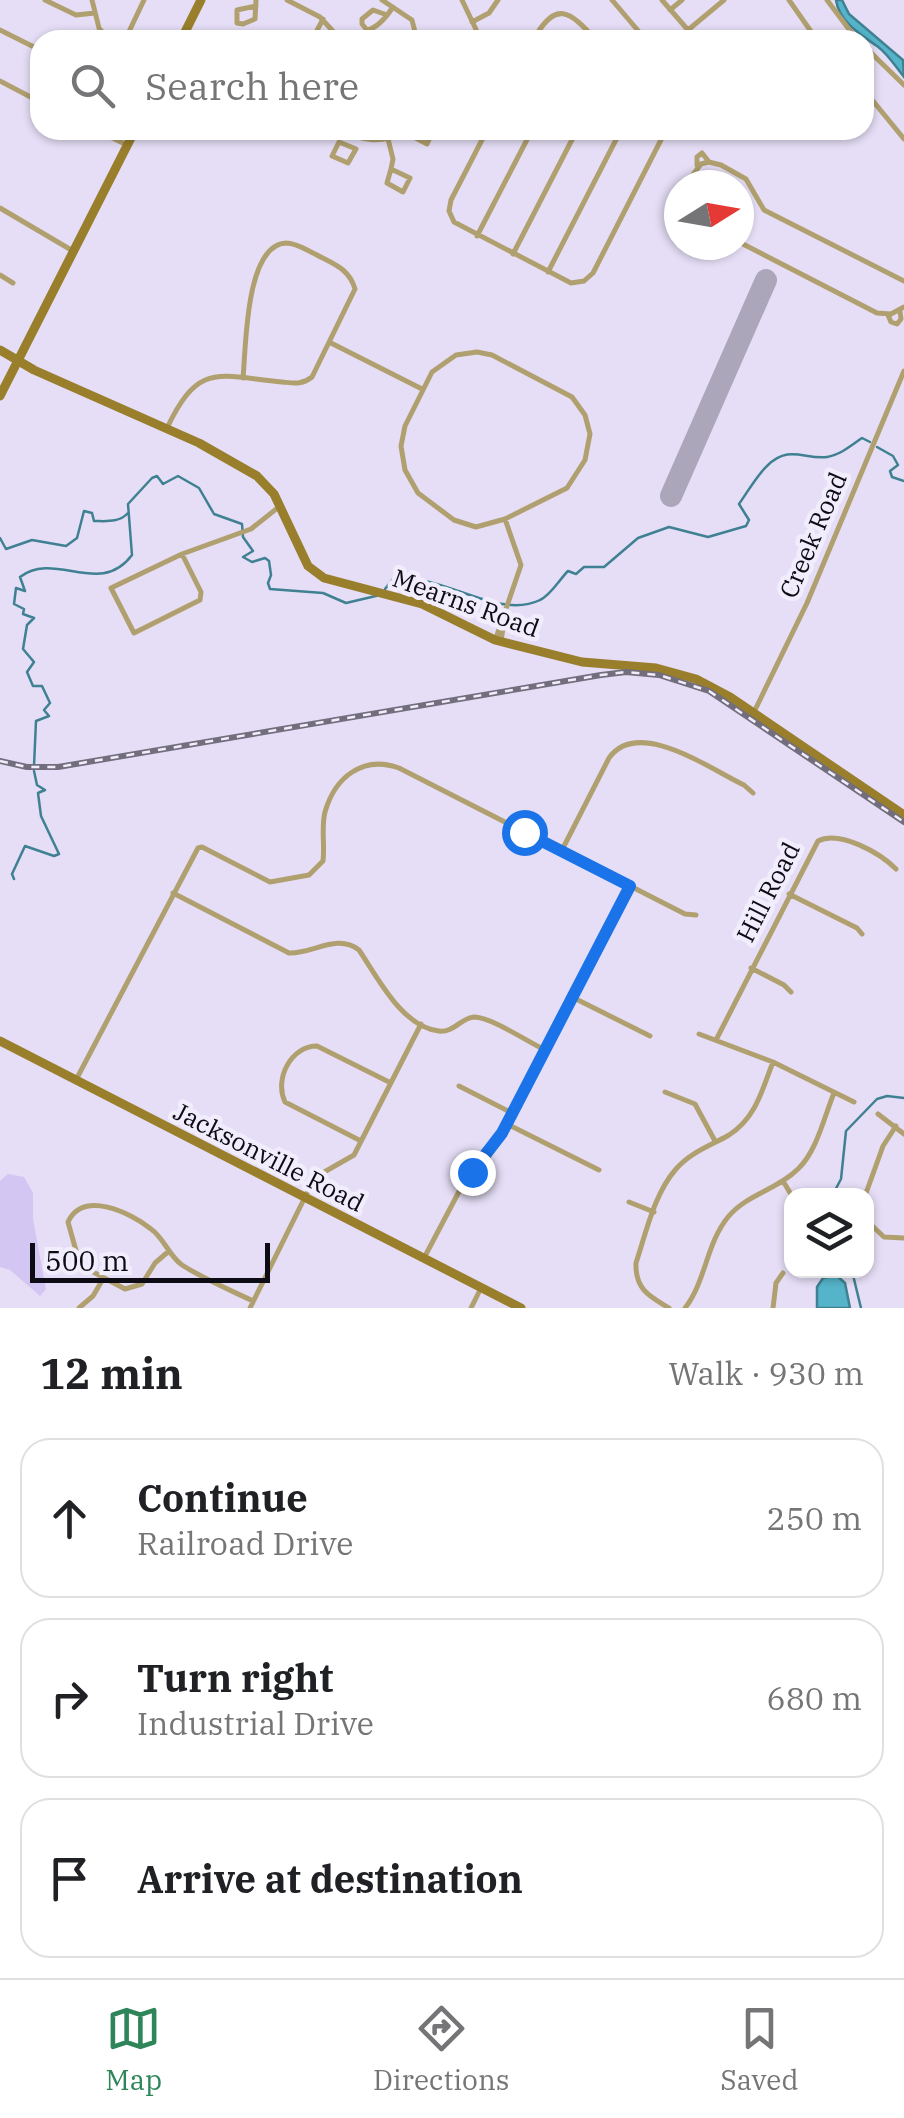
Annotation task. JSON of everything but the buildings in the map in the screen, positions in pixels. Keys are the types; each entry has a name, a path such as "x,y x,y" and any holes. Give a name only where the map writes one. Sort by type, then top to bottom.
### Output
{"street":[{"path":"45,0 72,14 95,13"},
{"path":"92,0 101,30"},
{"path":"130,30 144,0"},
{"path":"185,30 201,0"},
{"path":"287,0 300,3 332,30"},
{"path":"382,0 412,20 417,30"},
{"path":"462,0 476,30"},
{"path":"472,22 489,13 498,0"},
{"path":"612,0 638,30"},
{"path":"662,0 688,30 724,0"},
{"path":"670,10 682,0"},
{"path":"789,0 810,30"},
{"path":"827,0 850,30"},
{"path":"256,3 256,20 238,24 236,11 256,3"},
{"path":"387,15 373,10 362,19 362,24 369,30 387,15 393,7"},
{"path":"539,30 546,17 564,12 574,16 587,30"},
{"path":"317,30 323,19"},
{"path":"0,30 30,45"},
{"path":"874,56 904,85"},
{"path":"0,82 30,97"},
{"path":"874,102 904,139"},
{"path":"117,140 127,145"},
{"path":"0,396 129,140"},
{"path":"356,149 339,142 332,156 348,164 356,149 360,140"},
{"path":"388,140 393,160 390,168 386,183 402,192 410,178 390,168"},
{"path":"482,140 452,200 449,217 477,236 568,282 582,285 593,273 661,140"},
{"path":"477,236 527,140"},
{"path":"513,254 571,140"},
{"path":"548,272 616,140"},
{"path":"695,170 709,162 726,170"},
{"path":"754,193 764,210 904,281"},
{"path":"0,208 73,251"},
{"path":"166,424 185,394 216,376 243,378 306,382 316,373 354,289 352,278 295,244 281,243 272,248 250,294 243,378"},
{"path":"754,250 877,313 902,309"},
{"path":"0,275 13,284"},
{"path":"330,343 422,389"},
{"name":"Mearns Road","path":"0,350 17,362 166,424 257,476 270,488 313,570 330,580 422,604 498,641 582,662 679,673 754,712 904,814"},
{"path":"462,352 480,352 565,392 588,422 590,442 575,478 562,492 505,519 484,526 461,523 431,504 412,485 404,466 401,446 405,426 422,389 446,359 462,352"},
{"name":"Creek Road","path":"754,712 807,603 904,371"},
{"path":"182,554 201,592 200,600 134,633 111,588 182,554 251,529 280,506"},
{"path":"498,641 520,573 519,556 505,519"},
{"path":"562,850 610,758 617,748 630,742 647,740 660,745 753,793"},
{"path":"75,1080 198,848 270,882 309,875 323,861 326,810 338,785 357,768 379,763 403,770 685,914 696,915"},
{"name":"Hill Road","path":"716,1040 813,846 828,836 844,839 896,869"},
{"path":"424,1258 463,1184 507,1124 630,886"},
{"path":"173,893 288,953 299,954 337,942 351,944 403,1012 437,1031 479,1018 545,1050"},
{"path":"789,894 862,934"},
{"path":"751,968 791,992"},
{"path":"572,997 650,1036"},
{"path":"169,1251 135,1288 125,1289 80,1265 68,1222 73,1212 83,1206 112,1208 154,1231 182,1265 252,1305 316,1178 351,1158 422,1024"},
{"path":"699,1034 773,1062 854,1102"},
{"name":"Jacksonville Road","path":"0,1042 521,1308"},
{"path":"361,1141 285,1102 280,1084 293,1056 305,1047 320,1046 391,1083"},
{"path":"669,1308 643,1291 636,1278 636,1264 654,1212 674,1170 696,1151 737,1128 753,1111 773,1062"},
{"path":"459,1086 512,1113"},
{"path":"666,1092 695,1104 714,1141"},
{"path":"685,1308 728,1216 749,1198 783,1181 807,1158 834,1093"},
{"path":"878,1114 904,1134"},
{"path":"507,1124 599,1170"},
{"path":"868,1188 883,1146 896,1126"},
{"path":"783,1181 787,1188"},
{"path":"629,1202 654,1212"},
{"path":"874,1228 884,1237 904,1238"},
{"path":"773,1308 776,1283 783,1273"},
{"path":"79,1308 93,1296 102,1279"},
{"path":"471,1308 482,1288"}],"shaded area":[{"path":"8,1174 24,1177 33,1193 33,1219 46,1289 40,1296 10,1270 0,1267 0,1181"}],"water":[{"path":"836,0 842,0 849,14 868,30 856,30"},
{"path":"874,35 903,60 904,77 885,53 877,46"},
{"path":"823,1278 839,1278 845,1283 850,1308 817,1308 817,1287"}],"waterway":[{"path":"385,589 393,579 412,579 506,605 540,600 568,571 576,574 584,567 604,567 638,538 669,527 708,537 746,526 749,520 739,504 775,459 790,454 827,457 862,438 870,442"},
{"path":"877,447 893,456 898,465 890,471 892,477 904,481"},
{"path":"34,766 36,721 49,716 44,710 50,703 42,686 33,686 27,672 34,662 23,649 27,625 34,618 23,614 24,609 14,604 16,588 25,591 20,577 48,568 92,574 119,567 132,555 128,504 152,478 157,476 163,484 178,476 199,488 214,514 242,524 243,537 253,551 243,557 252,562 265,558 269,561 270,589 323,593 346,603 380,595"},
{"path":"0,538 6,549 32,540 66,546 77,538 84,511 92,513 94,521 116,520 128,513"},
{"path":"14,879 12,874 25,846 54,856 59,854 41,816 38,793 45,790 37,785 34,771"},
{"path":"836,1188 841,1179 846,1131 877,1099 904,1098"},
{"path":"854,1278 861,1308"}],"runway":[{"path":"671,496 766,280"}],"railway":[{"path":"0,761 27,767 58,767 626,672 659,675 709,691 904,822"}],"route":[{"path":"472,1172 502,1133 630,886 524,832"}]}
